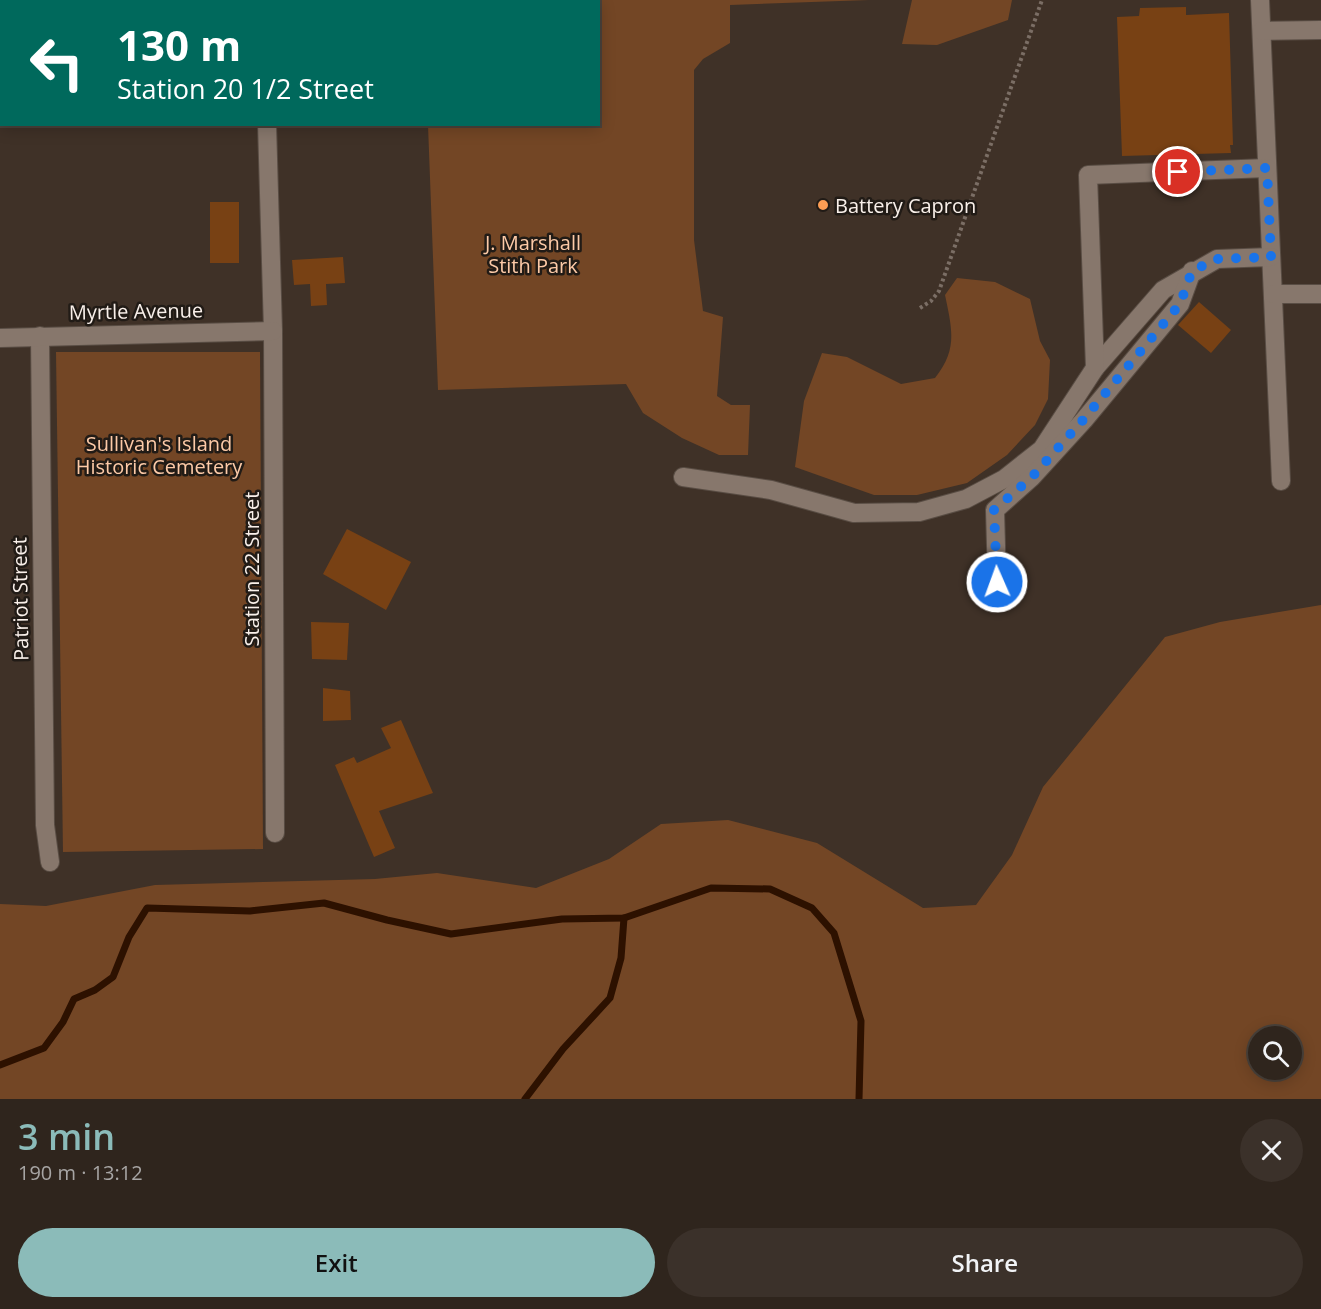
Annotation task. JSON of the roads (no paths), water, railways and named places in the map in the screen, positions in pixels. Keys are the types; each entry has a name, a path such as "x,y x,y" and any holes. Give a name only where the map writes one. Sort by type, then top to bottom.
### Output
{"street":[{"path":"1260,0 1281,481"},
{"path":"1262,31 1321,30"},
{"name":"Station 22 Street","path":"267,126 273,331 274,833"},
{"path":"1095,368 1088,175 1267,168"},
{"path":"683,477 771,490 854,513 919,512 966,499 1004,479 1042,449 1095,368 1162,290 1192,271 1217,259 1271,257"},
{"path":"997,582 994,510 1032,477 1106,394 1180,304 1192,271"},
{"path":"1273,294 1321,294"},
{"name":"Myrtle Avenue","path":"0,338 273,331"},
{"name":"Patriot Street","path":"40,336 45,825 50,862"}],"waterway":[{"path":"0,1065 44,1048 63,1022 74,999 95,990 113,977 129,937 147,908 250,911 324,903 451,934 562,919 624,918 711,888 770,889 812,908 834,933 861,1021 859,1099"},
{"path":"525,1099 563,1049 610,998 621,958 624,918"}],"place":[{"name":"Battery Capron","path":"823,205"}],"park label":[{"name":"J. Marshall Stith Park","path":"533,254"},
{"name":"Sullivan's Island Historic Cemetery","path":"159,454"}]}
